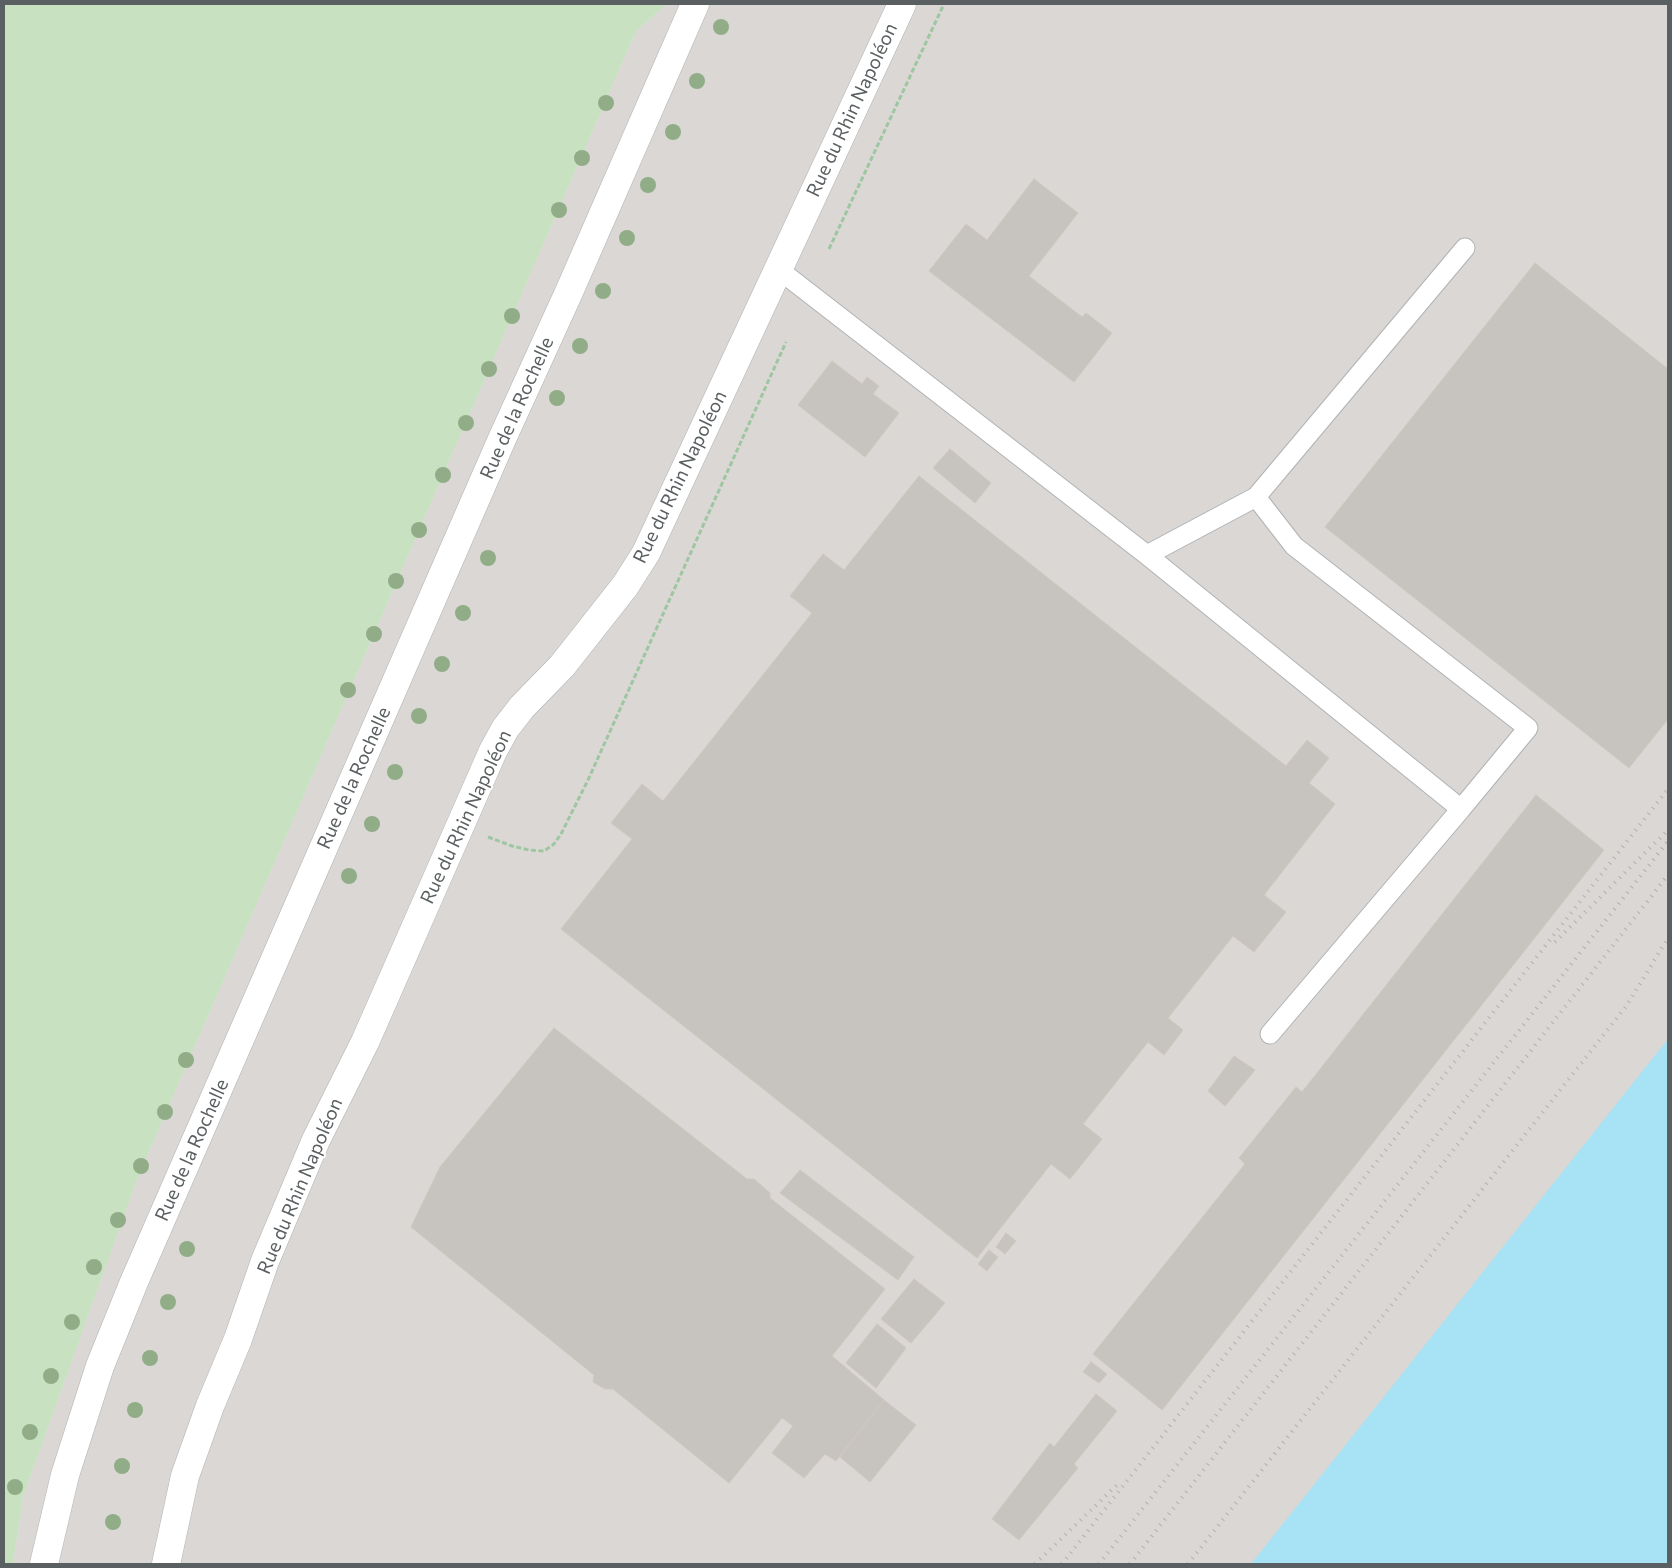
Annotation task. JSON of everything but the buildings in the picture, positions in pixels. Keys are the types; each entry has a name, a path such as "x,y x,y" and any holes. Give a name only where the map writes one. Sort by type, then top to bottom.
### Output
{"street":[{"name":"Rue de la Rochelle","path":"44,1564 65,1475 100,1366 134,1282 502,439 569,292 695,4"},
{"name":"Rue du Rhin Napoléon","path":"166,1564 185,1476 210,1406 238,1339 265,1261 316,1140 365,1042 493,751 505,729 522,707 562,666 625,586 646,553 902,4"}],"lane":[{"path":"1147,555 1256,497 1465,248"},
{"path":"778,269 1147,555 1461,809"},
{"path":"1256,497 1294,546 1528,728 1270,1034"}],"path":[{"path":"828,249 944,4"},
{"path":"482,835 512,846 544,851 554,844 561,834 588,780 786,342"}],"shaded area":[{"path":"667,4 1668,4 1668,1564 13,1564 23,1497 138,1177 636,31"}],"green space":[{"path":"4,4 667,4 636,31 138,1177 23,1497 13,1564 4,1564"}],"water":[{"path":"1668,1039 1668,1564 1251,1564"}],"railway":[{"path":"1062,1564 1668,789"},
{"path":"1555,942 1668,830"},
{"path":"1099,1564 1668,841"},
{"path":"1130,1564 1668,875"},
{"path":"1188,1564 1627,1005 1668,938"},
{"path":"1035,1564 1119,1483"}]}
